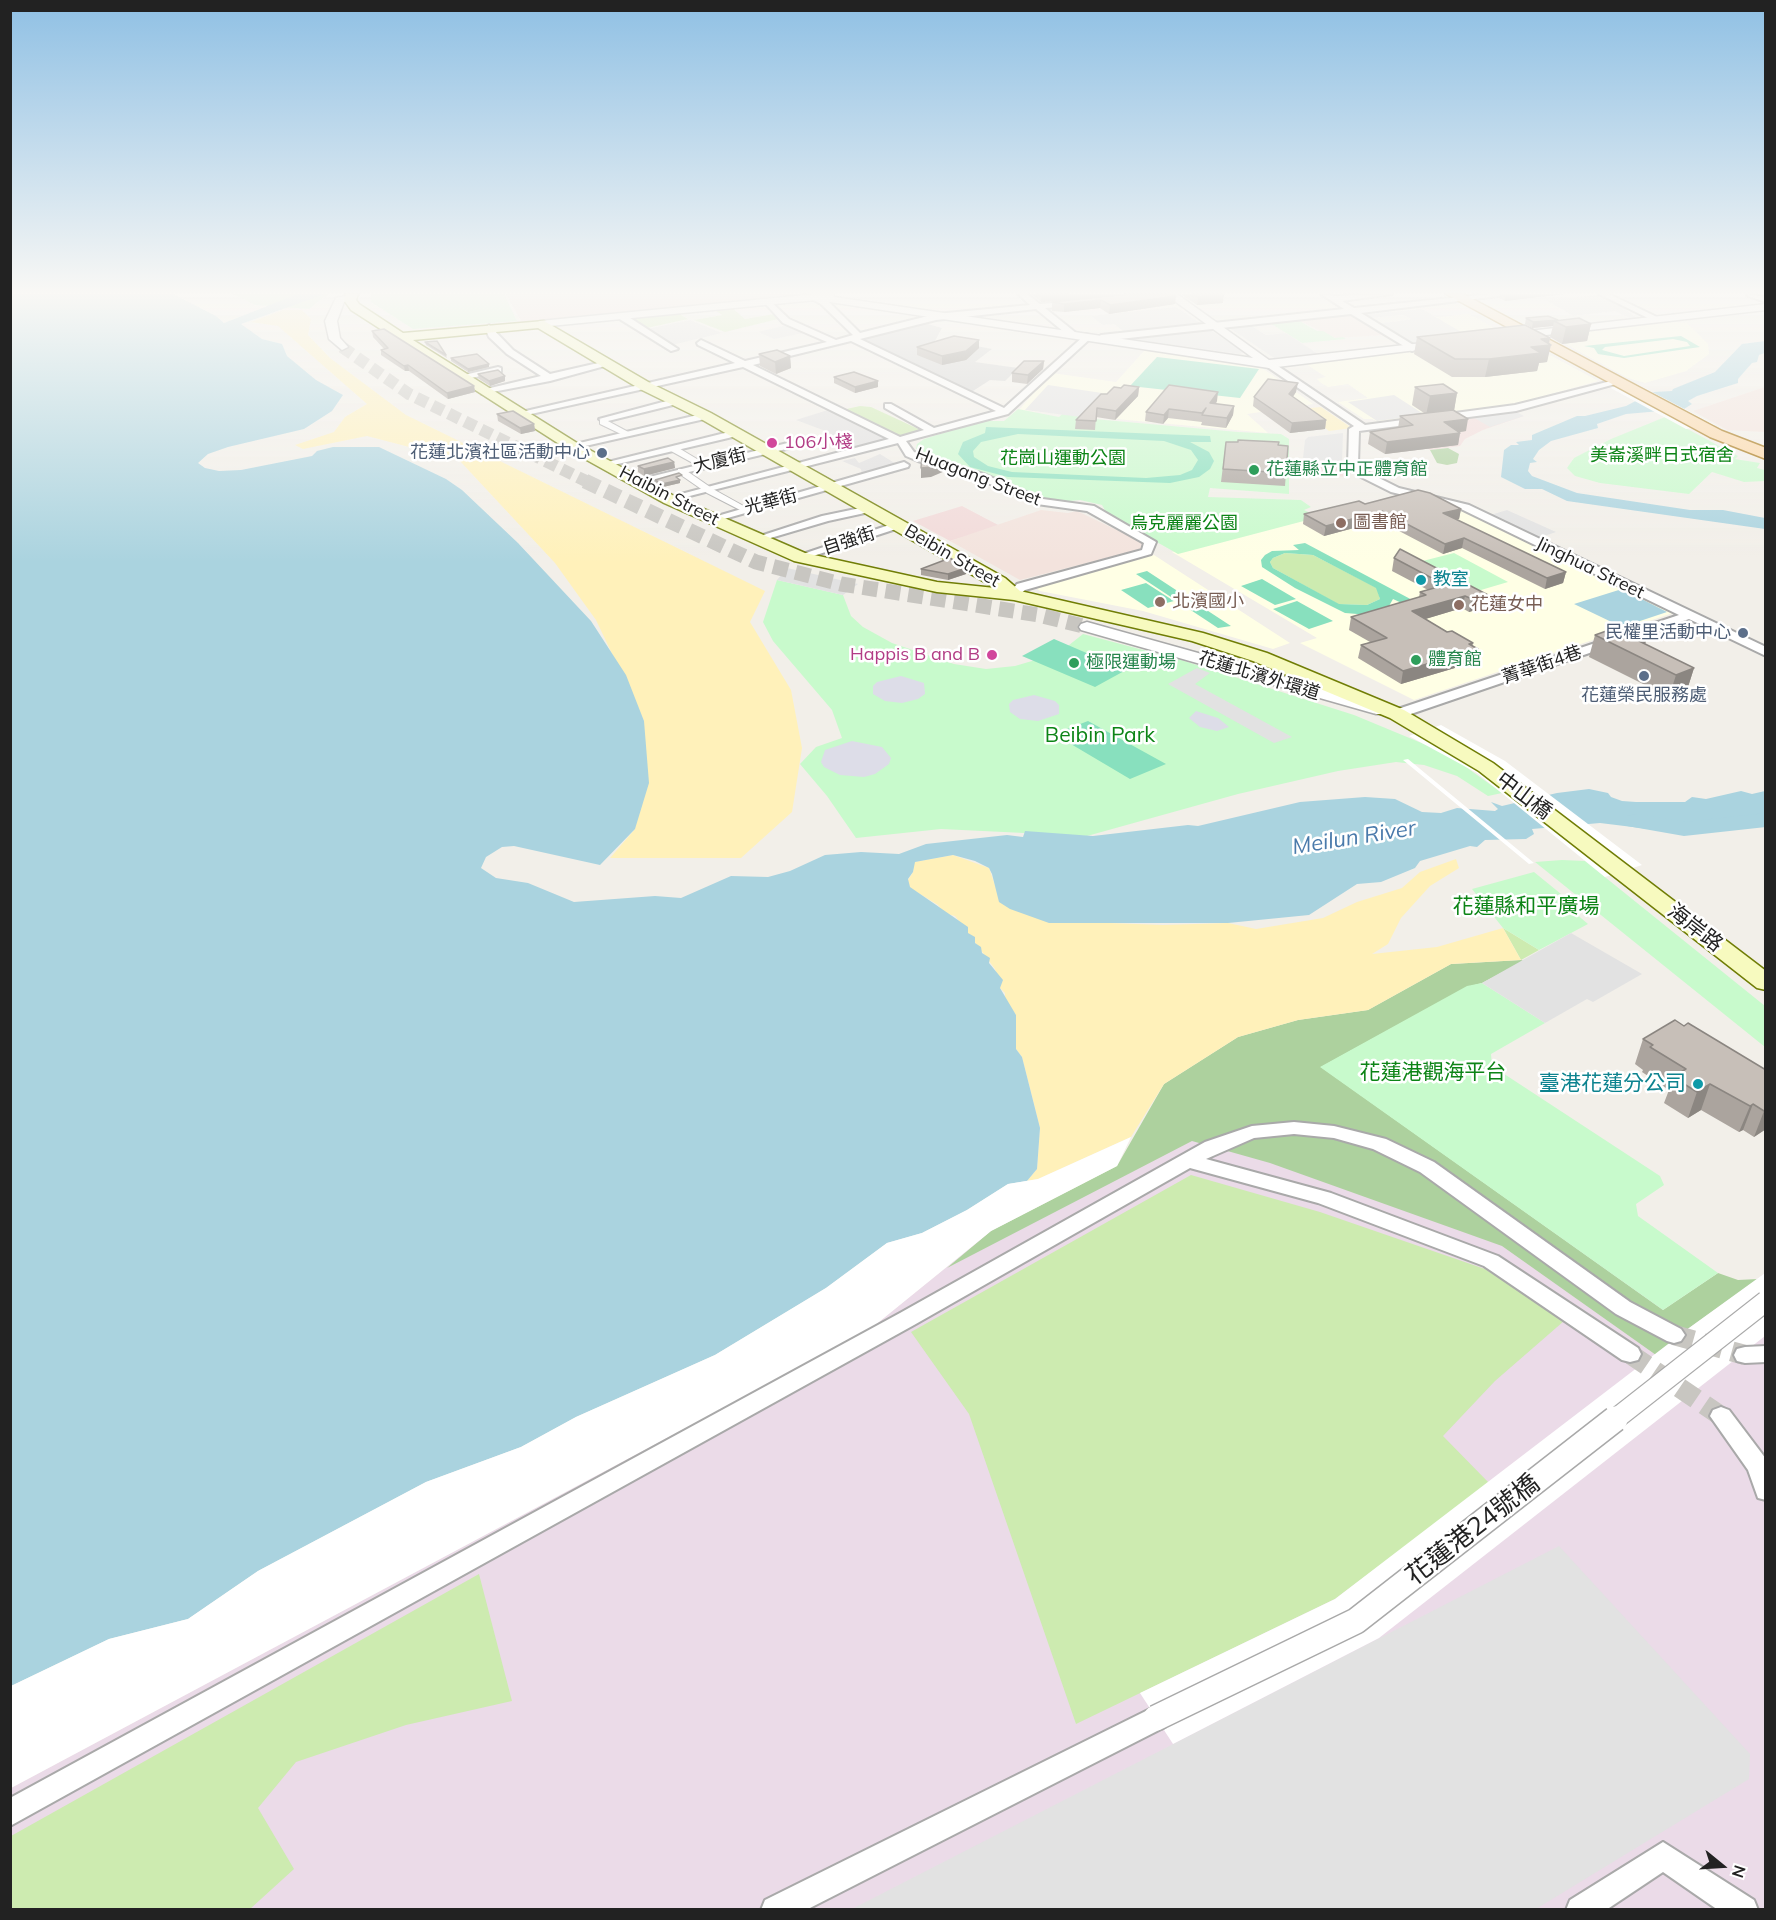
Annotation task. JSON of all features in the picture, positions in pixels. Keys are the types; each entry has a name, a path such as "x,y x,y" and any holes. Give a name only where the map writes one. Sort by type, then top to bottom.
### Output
{"main road":[{"name":"Haibin Street","path":"472,384 572,446 670,500 800,557 937,587 1014,595"},
{"name":"Beibin Street","path":"641,384 766,449 794,468 999,582 1014,595 1197,637 1260,657 1397,714"},
{"path":"1621,384 1716,434 1766,454"},
{"name":"中山橋","path":"1397,714 1486,767 1624,872"},
{"name":"海岸路","path":"1624,872 1766,983"}],"street":[{"path":"485,392 524,384"},
{"path":"522,413 656,384"},
{"path":"785,384 901,441"},
{"path":"948,384 1005,412"},
{"path":"670,500 1005,412 1039,384"},
{"path":"1297,384 1362,428 1516,408 1606,384"},
{"path":"603,420 674,402"},
{"path":"888,406 935,432"},
{"path":"572,446 706,416"},
{"path":"603,420 628,434"},
{"name":"Jinghua Street","path":"1362,428 1354,429 1353,465 1379,482 1411,495 1465,507 1687,616 1766,652"},
{"path":"605,464 736,433"},
{"name":"大廈街","path":"638,481 812,440"},
{"name":"Huagang Street","path":"901,441 910,454 982,477 1041,502 1090,508 1150,542 1147,552 1021,587 1014,595"},
{"name":"光華街","path":"713,519 904,465 878,451 876,445"},
{"path":"674,448 703,465"},
{"path":"681,471 711,491 746,508"},
{"path":"758,538 826,518 870,509"},
{"name":"自強街","path":"800,557 898,525"},
{"name":"菁華街4巷","path":"1397,714 1687,616"},
{"name":"花蓮北濱外環道","path":"1087,627 1397,714"},
{"path":"10,1813 897,1325 1212,1147 1252,1132 1294,1128 1334,1132 1379,1144 1427,1167 1623,1308 1674,1335"},
{"path":"1189,1161 1324,1198 1491,1261 1630,1354"},
{"name":"花蓮港24號橋","path":"774,1910 1156,1718 1356,1621 1766,1301"},
{"path":"1721,1416 1762,1467 1766,1491"},
{"path":"1580,1910 1663,1856 1744,1910"}],"shaded area":[{"path":"951,384 984,384 970,393"},
{"path":"1042,384 1284,384 1313,404 1247,414 1268,433 1019,410"},
{"path":"1322,384 1589,384 1511,405 1379,422 1364,419 1338,402 1368,398 1348,384 1328,387"},
{"path":"1048,385 1102,393 1081,417 1025,410"},
{"path":"1765,387 1765,432 1727,430 1693,411"},
{"path":"1394,395 1425,415 1377,421 1348,402"},
{"path":"834,408 891,439 856,451 828,432 796,420"},
{"path":"1513,410 1524,416 1490,427 1471,416"},
{"path":"1471,416 1524,416 1483,430 1465,439 1460,446 1430,450 1391,426"},
{"path":"1343,433 1342,463 1303,458 1305,440 1308,437"},
{"path":"880,454 901,467 862,478 861,469 842,461 855,458 859,463"},
{"path":"1305,463 1342,466 1348,469 1348,477 1304,474"},
{"name":"花蓮女中","path":"1450,504 1673,613 1414,700 1300,643 1317,638 1172,552 1317,515"},
{"path":"962,506 1000,526 950,541 913,521"},
{"path":"1041,510 1068,513 1077,511 1144,543 1142,549 1020,580 950,541"},
{"path":"1507,510 1556,532 1536,539 1487,516"},
{"name":"北濱國小","path":"1154,555 1290,643 1273,649 1143,611 1040,591 1036,588 1042,584"},
{"path":"787,568 858,584 843,595 777,580"},
{"path":"1197,668 1210,673 1195,684 1292,737 1274,743 1168,684"},
{"path":"901,676 924,683 925,694 918,699 902,703 885,701 873,694 873,686 877,682"},
{"path":"1034,695 1055,701 1059,705 1059,714 1038,721 1020,719 1010,712 1009,704 1013,700"},
{"path":"1196,711 1218,718 1229,727 1217,731 1200,727 1189,718"},
{"path":"852,741 882,747 891,758 889,764 875,774 864,777 840,775 824,767 821,762 825,750"},
{"path":"1571,933 1642,974 1593,1002 1587,999 1545,1023 1482,983"},
{"path":"1320,1067 1689,1327 1765,1273 1765,1909 11,1910 11,1788 869,1330 991,1231"},
{"path":"1559,1546 1750,1754 1749,1779 1536,1909 850,1910"}],"green space":[{"path":"1132,384 1249,384 1240,398 1130,386"},
{"path":"860,406 871,407 925,432 902,439 842,410"},
{"name":"花崗山運動公園","path":"1018,409 1059,417 1062,414 1077,415 1083,418 1281,434 1289,439 1289,494 1210,488 1208,497 1301,500 1311,507 1304,510 1319,517 1178,554 1107,514 1102,505 1080,500 1060,502 1034,497 963,467 925,456 916,449 917,444 924,439 981,421 1004,421"},
{"name":"美崙溪畔日式宿舍","path":"1665,417 1738,456 1735,459 1760,463 1757,468 1765,470 1765,481 1744,482 1712,472 1689,494 1600,483 1575,476 1567,468 1574,458 1611,439"},
{"path":"986,427 1210,436 1211,442 1190,442 1209,452 1214,461 1210,469 1199,477 1170,483 1008,477 970,467 958,454 963,442 985,433","holes":["1018,434 1164,441 1191,450 1198,460 1192,470 1180,475 1146,478 1012,472 988,466 974,457 973,451 981,442"]},
{"path":"1448,448 1459,454 1457,463 1447,465 1437,463 1430,450"},
{"path":"1305,543 1416,602 1406,605 1393,599 1389,606 1370,615 1345,613 1295,588 1262,567 1261,560 1265,555 1272,551 1299,550 1293,545","holes":["1285,553 1313,555 1376,588 1380,599 1367,605 1339,604 1273,568 1270,562 1273,558"]},
{"path":"1285,553 1313,555 1377,588 1380,599 1367,605 1338,604 1273,568 1270,562 1273,558"},
{"path":"1454,553 1508,582 1464,595 1407,565"},
{"path":"1147,571 1231,626 1218,628 1136,574"},
{"path":"1262,579 1296,599 1275,605 1241,586"},
{"name":"Beibin Park","path":"777,580 843,595 851,616 863,627 892,643 954,664 986,669 1015,666 1059,653 1083,634 1181,660 1354,715 1448,754 1502,793 1488,796 1457,776 1424,765 1396,762 1338,771 1238,794 1087,836 941,829 856,838 827,796 800,764 816,747 842,738 832,710 773,641 763,622"},
{"path":"1146,583 1174,601 1148,608 1121,590"},
{"path":"1297,601 1333,621 1309,629 1273,609"},
{"name":"極限運動場","path":"1054,639 1126,670 1095,687 1022,656"},
{"path":"1088,721 1166,764 1130,779 1054,734"},
{"path":"1585,861 1765,1006 1765,1047 1535,862"},
{"name":"花蓮縣和平廣場","path":"1534,872 1561,894 1555,896 1588,924 1539,950 1503,928 1472,889"},
{"path":"1503,928 1539,950 1521,960"},
{"path":"1524,961 1482,983 1467,987 1321,1067 1663,1310 1718,1273 1738,1280 1758,1279 1689,1328 1656,1355 1502,1246 1270,1163 1192,1141 947,1268 991,1231 1117,1166 1164,1084 1238,1037 1298,1020 1368,1010 1451,964"},
{"name":"花蓮港觀海平台","path":"1482,983 1545,1023 1491,1054 1492,1066 1660,1176 1664,1185 1636,1204 1638,1216 1718,1273 1663,1310 1320,1067 1467,986"},
{"path":"1191,1175 1320,1212 1485,1269 1564,1321 1495,1381 1443,1436 1489,1483 1335,1599 1076,1724 969,1414 911,1332"},
{"path":"479,1574 512,1701 406,1725 296,1762 258,1808 294,1869 250,1909 11,1909 11,1836"}],"sand":[{"path":"344,384 364,384 406,415 765,591 750,622 791,690 802,748 792,812 741,858 610,858 635,829 644,721 596,620 555,563 459,460 367,436 303,449 295,445 334,432 345,417 367,404"},
{"path":"1321,407 1352,428 1329,431 1300,409"},
{"path":"953,855 989,868 997,891 1109,923 1163,925 1228,923 1256,929 1323,918 1357,902 1402,888 1420,872 1456,859 1459,868 1430,886 1401,918 1388,944 1372,954 1437,947 1503,928 1521,960 1451,964 1368,1010 1298,1020 1238,1037 1164,1084 1131,1137 1038,1179 1027,1181 1037,1169 1040,1128 1022,1057 1016,1049 1016,1015 1005,1000 1005,993 1000,988 995,969 955,916 944,913 938,905 910,888 908,880 913,872 914,862"}],"water":[{"path":"11,384 322,384 343,395 332,411 304,429 228,447 208,454 198,463 205,468 219,471 241,470 312,456 317,451 333,447 379,447 446,479 462,490 518,543 591,621 626,675 644,721 649,783 635,829 600,865 514,846 502,847 486,857 481,868 496,878 528,883 574,902 655,896 681,898 731,876 768,877 790,871 825,855 861,852 899,854 926,844 1007,835 1023,837 1025,831 1093,836 1188,825 1198,826 1300,802 1365,797 1395,799 1422,812 1441,813 1457,808 1495,811 1498,809 1491,802 1502,806 1557,793 1589,789 1608,793 1611,797 1622,801 1636,802 1685,802 1692,797 1706,799 1741,791 1752,794 1765,791 1765,818 1719,827 1649,829 1600,823 1532,829 1534,834 1526,839 1485,840 1477,847 1470,846 1420,861 1415,868 1381,882 1357,884 1309,915 1228,923 1049,923 1010,909 999,902 989,868 975,861 953,855 915,862 913,872 908,879 910,887 968,927 968,933 975,937 975,943 981,947 982,953 990,958 989,963 1003,980 1000,988 1016,1015 1016,1049 1022,1057 1040,1128 1037,1169 1027,1181 1008,1184 967,1210 922,1233 887,1243 826,1288 715,1355 576,1417 521,1447 426,1482 258,1571 188,1619 109,1639 11,1686"},
{"path":"1686,384 1736,384 1697,396 1688,401 1692,404 1684,409 1626,414 1597,424 1598,428 1551,441 1539,450 1533,459 1537,462 1530,463 1528,471 1532,476 1577,493 1690,510 1723,510 1765,518 1765,529 1567,501 1542,489 1525,489 1501,477 1504,450 1511,445 1519,445 1516,442 1532,440 1532,435 1577,416 1626,406 1653,392 1672,391"},
{"path":"1622,589 1667,612 1622,627 1574,604"}],"pier":[{"path":"1637,384 1715,425 1686,429 1609,387"},
{"path":"1441,725 1505,761 1642,865 1605,877 1477,773 1409,736"},
{"path":"1408,759 1534,863 1529,864 1403,760"},
{"path":"1131,1137 1117,1166 991,1231 869,1330 11,1788 11,1686 109,1639 188,1619 258,1571 426,1482 521,1447 576,1417 715,1355 826,1288 887,1243 922,1233 967,1210 1008,1184 1038,1179"},
{"path":"1765,1273 1765,1336 1379,1638 1173,1744 1140,1693 1335,1599 1689,1328"}],"building":[{"path":"434,384 470,384 474,386 447,393"},
{"path":"848,384 868,384 855,387"},
{"path":"1264,384 1298,384 1289,394 1326,420 1292,423 1254,397"},
{"path":"1443,384 1457,393 1430,396 1415,387"},
{"path":"1124,385 1139,387 1116,411 1097,408 1096,421 1076,420 1101,394 1107,394 1114,387 1121,388"},
{"path":"1169,385 1218,392 1210,403 1234,406 1227,418 1202,415 1206,408 1202,413 1169,409 1164,415 1146,412"},
{"path":"1453,410 1468,419 1444,422 1460,433 1387,442 1370,432 1413,425 1400,416"},
{"path":"513,411 534,424 520,428 497,414"},
{"path":"1238,440 1279,442 1278,445 1288,446 1286,473 1223,469 1226,442 1238,442"},
{"path":"922,455 945,462 921,468"},
{"path":"668,458 674,462 644,469 638,466"},
{"path":"679,473 682,475 676,477 680,480 662,484 655,480"},
{"path":"1418,490 1430,493 1461,509 1443,513 1566,572 1547,578 1464,538 1445,544 1382,511 1326,526 1304,514 1359,501 1365,504"},
{"path":"1400,549 1488,595 1472,599 1465,596 1412,611 1447,632 1452,631 1473,643 1469,644 1478,649 1403,671 1361,645 1387,638 1351,617 1426,595 1420,592 1445,585 1394,558"},
{"path":"950,558 966,568 948,574 921,569"},
{"path":"1612,629 1627,629 1647,638 1639,641 1694,668 1676,675 1595,635"},
{"path":"1675,1020 1684,1026 1688,1023 1766,1070 1766,1110 1753,1104 1750,1106 1710,1084 1697,1092 1673,1077 1686,1069 1650,1047 1653,1045 1643,1039"}],"waterway":[{"name":"Meilun River","path":"1636,821 1684,829 1766,820"}],"tunnel":[{"path":"394,384 409,394 588,482"},
{"path":"585,481 756,562 841,584 1039,615 1087,627"},
{"path":"1674,1335 1745,1355"},
{"path":"1630,1354 1721,1416"}],"place":[{"name":"106小棧","path":"772,443"},
{"name":"花蓮北濱社區活動中心","path":"602,453"},
{"name":"花蓮縣立中正體育館","path":"1254,470"},
{"name":"圖書館","path":"1341,523"},
{"name":"教室","path":"1421,580"},
{"name":"北濱國小","path":"1160,602"},
{"name":"花蓮女中","path":"1459,605"},
{"name":"民權里活動中心","path":"1743,633"},
{"name":"Happis B and B","path":"992,655"},
{"name":"體育館","path":"1416,660"},
{"name":"極限運動場","path":"1074,663"},
{"name":"花蓮榮民服務處","path":"1644,676"},
{"name":"臺港花蓮分公司","path":"1698,1084"}],"park label":[{"name":"烏克麗麗公園","path":"1184,524"}]}
